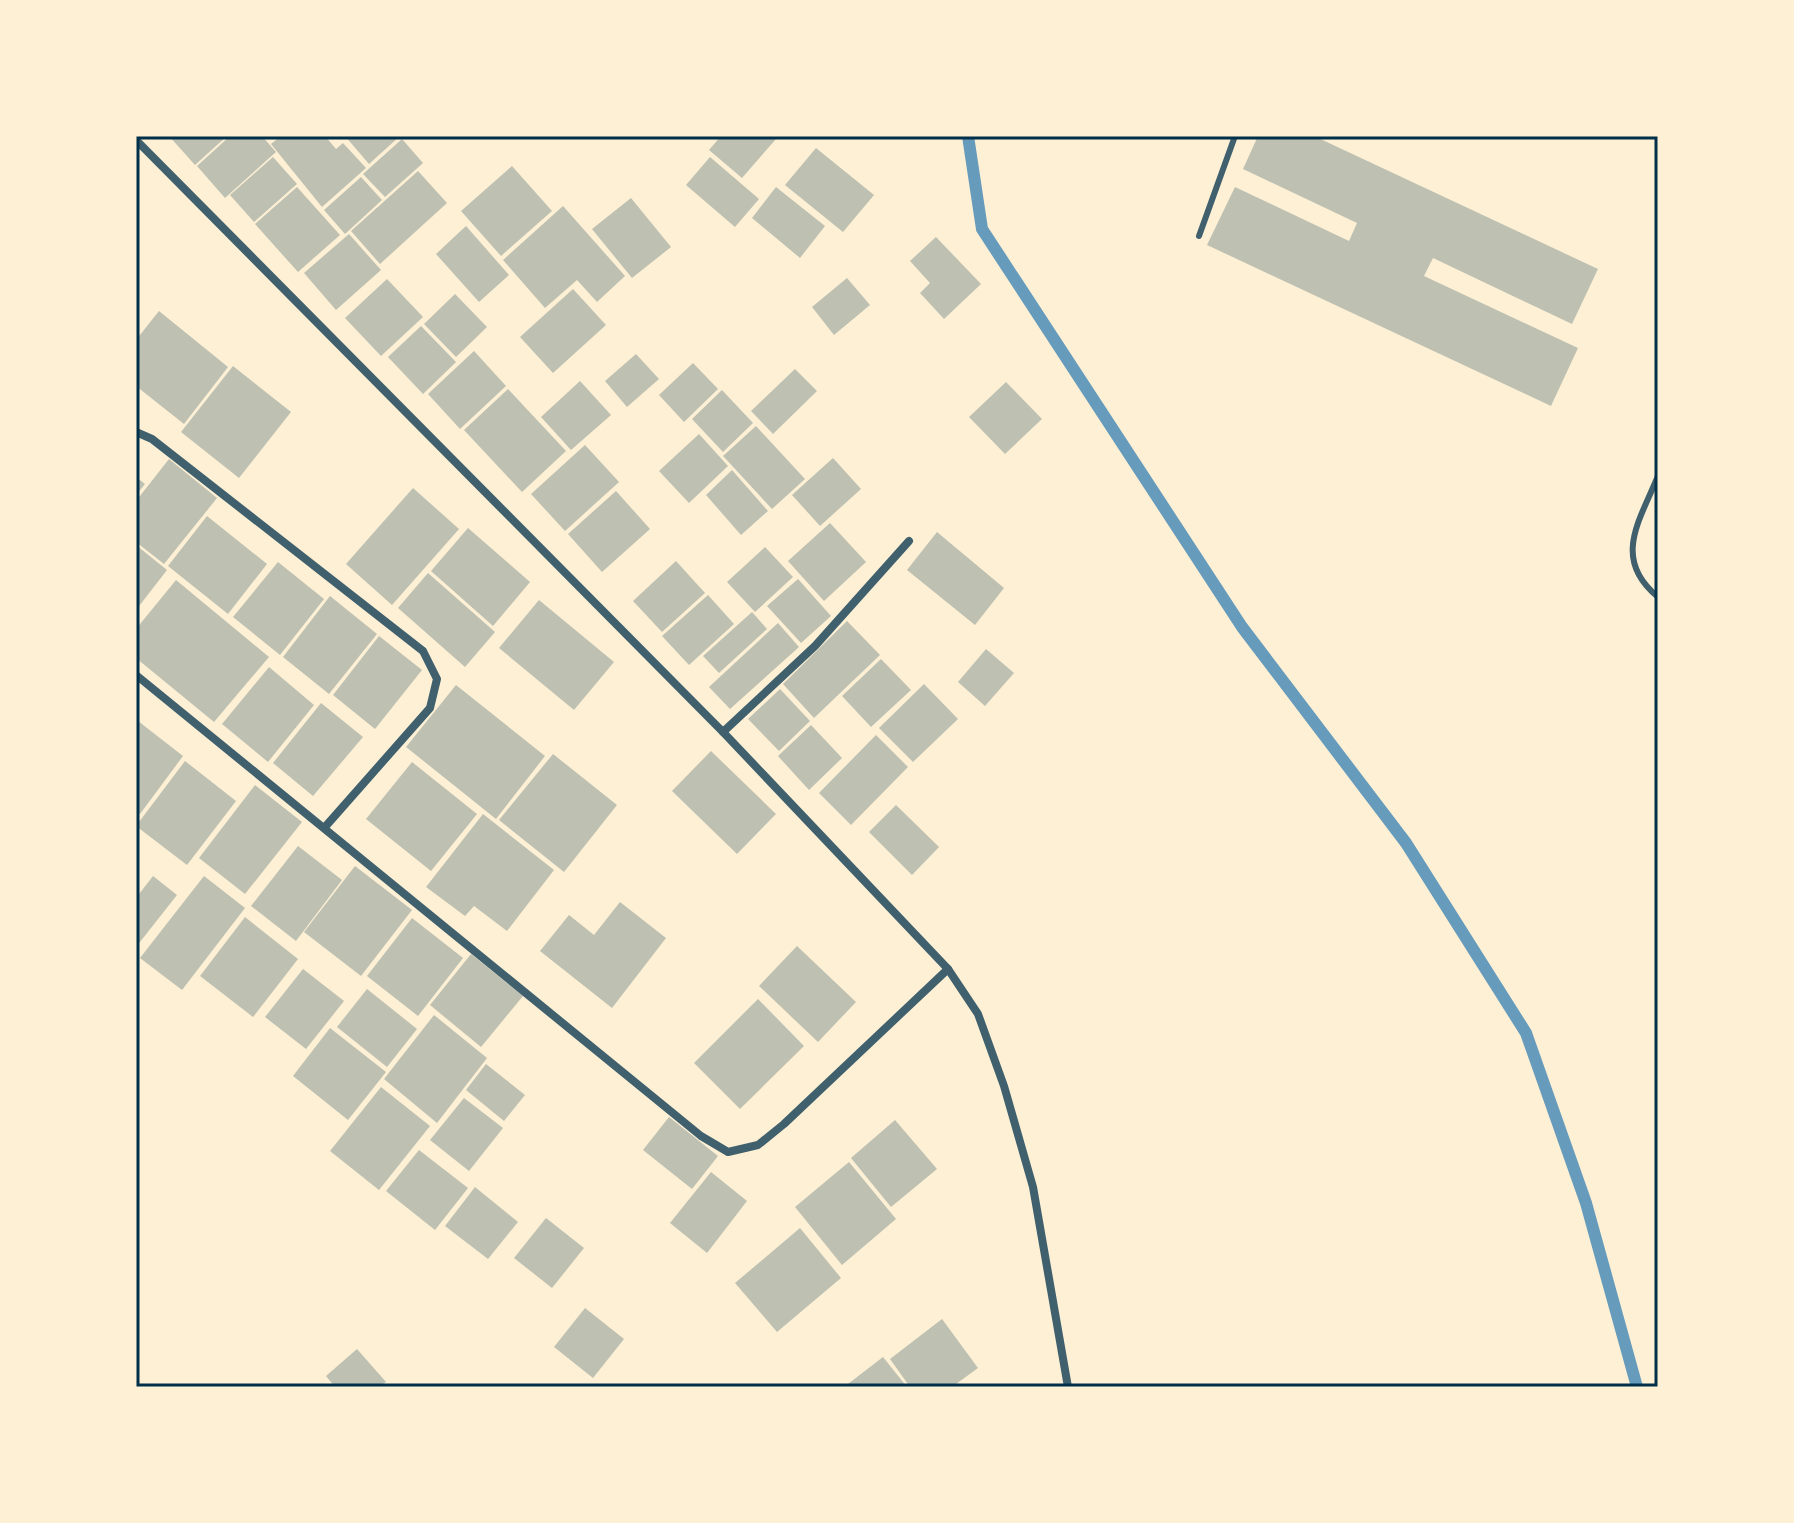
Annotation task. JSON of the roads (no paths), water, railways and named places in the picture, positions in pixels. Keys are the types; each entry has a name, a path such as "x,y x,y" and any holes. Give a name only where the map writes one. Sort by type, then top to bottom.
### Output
{"street":[{"path":"136,140 723,732 948,969 978,1014 1009,1101 1033,1187 1068,1387"},
{"path":"136,432 152,439 423,651 437,679 430,708 325,827"},
{"path":"723,732 815,646 909,541"},
{"path":"136,675 689,1126 728,1152 758,1145 784,1124 948,969"}],"lane":[{"path":"1199,236 1235,136"},
{"path":"1658,476 1632,540 1632,566 1642,584 1658,597"}],"waterway":[{"path":"968,136 982,229 1242,627 1406,843 1526,1033 1586,1203 1637,1387"}]}
